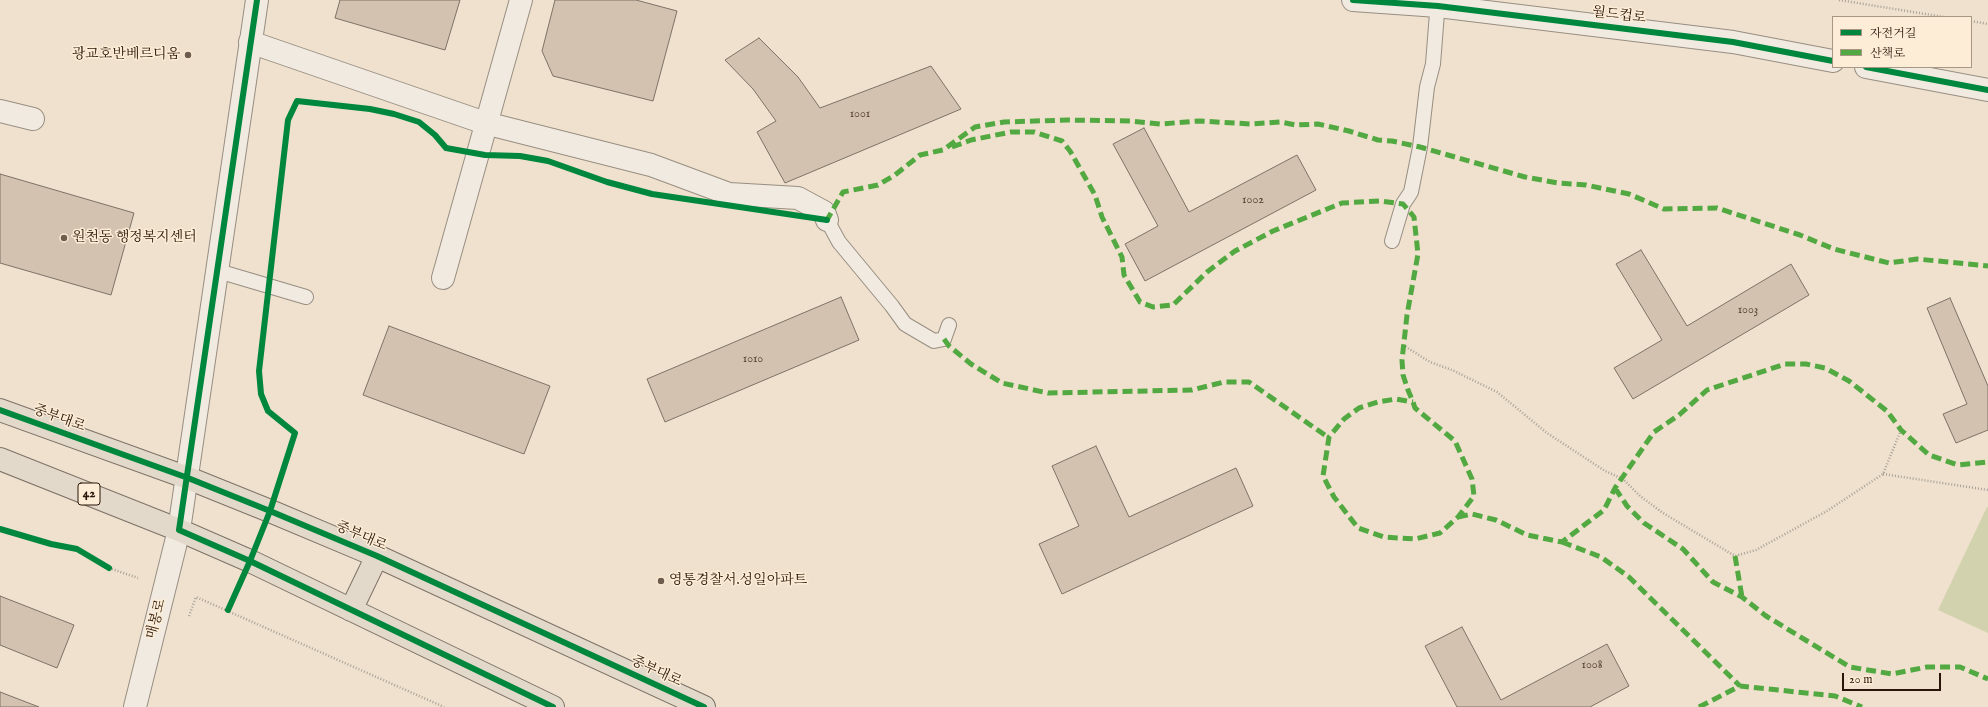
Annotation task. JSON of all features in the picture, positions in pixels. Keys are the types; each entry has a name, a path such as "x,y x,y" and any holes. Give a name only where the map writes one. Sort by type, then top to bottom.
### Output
{"main road":[{"name":"중부대로","path":"0,410 188,478 270,510 377,556 704,707"},
{"name":"42","path":"0,459 179,530 250,561 553,707"},
{"path":"351,610 377,556"}],"street":[{"name":"매봉로","path":"135,707 179,530 188,478 257,0"},
{"path":"443,278 485,123 521,0"},
{"name":"월드컵로","path":"1353,0 1438,3 1733,42 1832,61"},
{"path":"250,42 485,123 651,165 729,194 798,198 824,212 827,220"},
{"path":"1871,68 1988,90"},
{"path":"0,111 33,119"}],"lane":[{"path":"1392,241 1403,204 1411,192 1419,154 1427,87 1432,64 1438,3"},
{"path":"827,220 839,242 906,324 934,341 944,339 949,325"},
{"path":"218,271 306,298"}],"path":[{"path":"1839,0 1938,16"},
{"path":"1972,21 1988,24"},
{"path":"1404,345 1430,362 1452,370 1497,392 1547,433 1605,471 1623,479 1640,496 1663,513 1735,556 1756,550 1827,511 1884,474 1901,430"},
{"path":"1884,474 1988,490"},
{"path":"188,619 196,597 444,707"}],"green space":[{"path":"1988,507 1988,633 1938,610"}],"building":[{"path":"340,0 460,0 445,50 335,18"},
{"path":"555,0 636,0 677,11 653,101 553,76 542,51"},
{"path":"759,38 798,77 820,108 931,66 961,109 785,183 757,132 776,121 753,89 725,60"},
{"path":"1144,128 1189,212 1297,155 1316,190 1145,281 1125,244 1158,226 1113,144"},
{"name":"원천동 행정복지센터","path":"0,174 134,213 111,295 0,263"},
{"path":"1641,250 1687,326 1791,264 1809,295 1633,399 1614,368 1662,340 1616,264"},
{"path":"841,297 859,340 665,422 647,379"},
{"path":"1950,298 1988,386 1988,430 1956,443 1943,414 1967,404 1927,308"},
{"path":"389,326 550,386 524,454 363,395"},
{"path":"1096,446 1129,517 1236,468 1253,506 1062,594 1039,544 1079,526 1052,466"},
{"path":"0,596 74,625 57,668 0,645"},
{"path":"1462,627 1501,700 1607,644 1629,686 1590,707 1457,707 1425,646"},
{"path":"0,692 39,707 0,707"}],"marked path":[{"path":"825,220 827,220 843,192 878,185 895,175 920,155 943,150 975,127 1004,122 1067,120 1130,121 1160,124 1199,121 1251,124 1280,122 1296,125 1318,124 1349,131 1378,140 1392,141 1420,147 1525,177 1558,183 1586,185 1629,194 1664,209 1717,208 1800,235 1834,249 1889,263 1917,259 1988,266"},
{"path":"952,147 971,140 1011,132 1034,132 1062,141 1070,151 1095,195 1102,217 1122,257 1124,275 1140,302 1153,307 1173,305 1207,272 1235,251 1273,231 1342,203 1380,201 1403,204 1414,217 1418,254 1407,315 1402,360 1403,375 1408,390 1413,402 1415,408 1455,441 1472,479 1474,496 1458,517 1440,533 1415,539 1384,537 1358,528 1334,497 1323,476 1329,437 1344,419 1359,408 1378,402 1396,399 1413,402"},
{"path":"944,339 949,346 971,364 1002,383 1048,393 1192,390 1224,382 1249,382 1329,438"},
{"path":"1458,517 1472,514 1496,520 1527,535 1562,542 1604,510 1615,488 1654,432 1679,415 1707,390 1785,364 1806,364 1825,368 1849,381 1887,411 1901,430 1929,455 1958,465 1988,462"},
{"path":"1615,488 1627,506 1644,523 1683,549 1713,582 1742,597 1766,616 1850,667 1892,674 1927,667 1960,667 1988,679"},
{"path":"1562,542 1601,557 1629,577 1740,686"},
{"path":"1735,556 1742,597"},
{"path":"1699,707 1740,686 1835,696 1862,707"}],"cycle path":[{"path":"257,0 179,530 250,561 553,707"},
{"path":"1353,0 1438,6 1733,42 1832,61"},
{"path":"1871,68 1988,90"},
{"path":"228,610 270,511 295,433 268,411 261,394 259,371 288,120 297,101 370,109 394,114 419,122 435,135 446,148 485,155 520,156 548,161 607,182 652,194 827,220"},
{"path":"0,410 188,478 377,556 704,707"},
{"path":"0,529 51,544 77,549 109,568"}],"place":[{"name":"광교호반베르디움","path":"188,55"},
{"name":"원천동 행정복지센터","path":"64,238"},
{"name":"영통경찰서.성일아파트","path":"661,581"}]}
